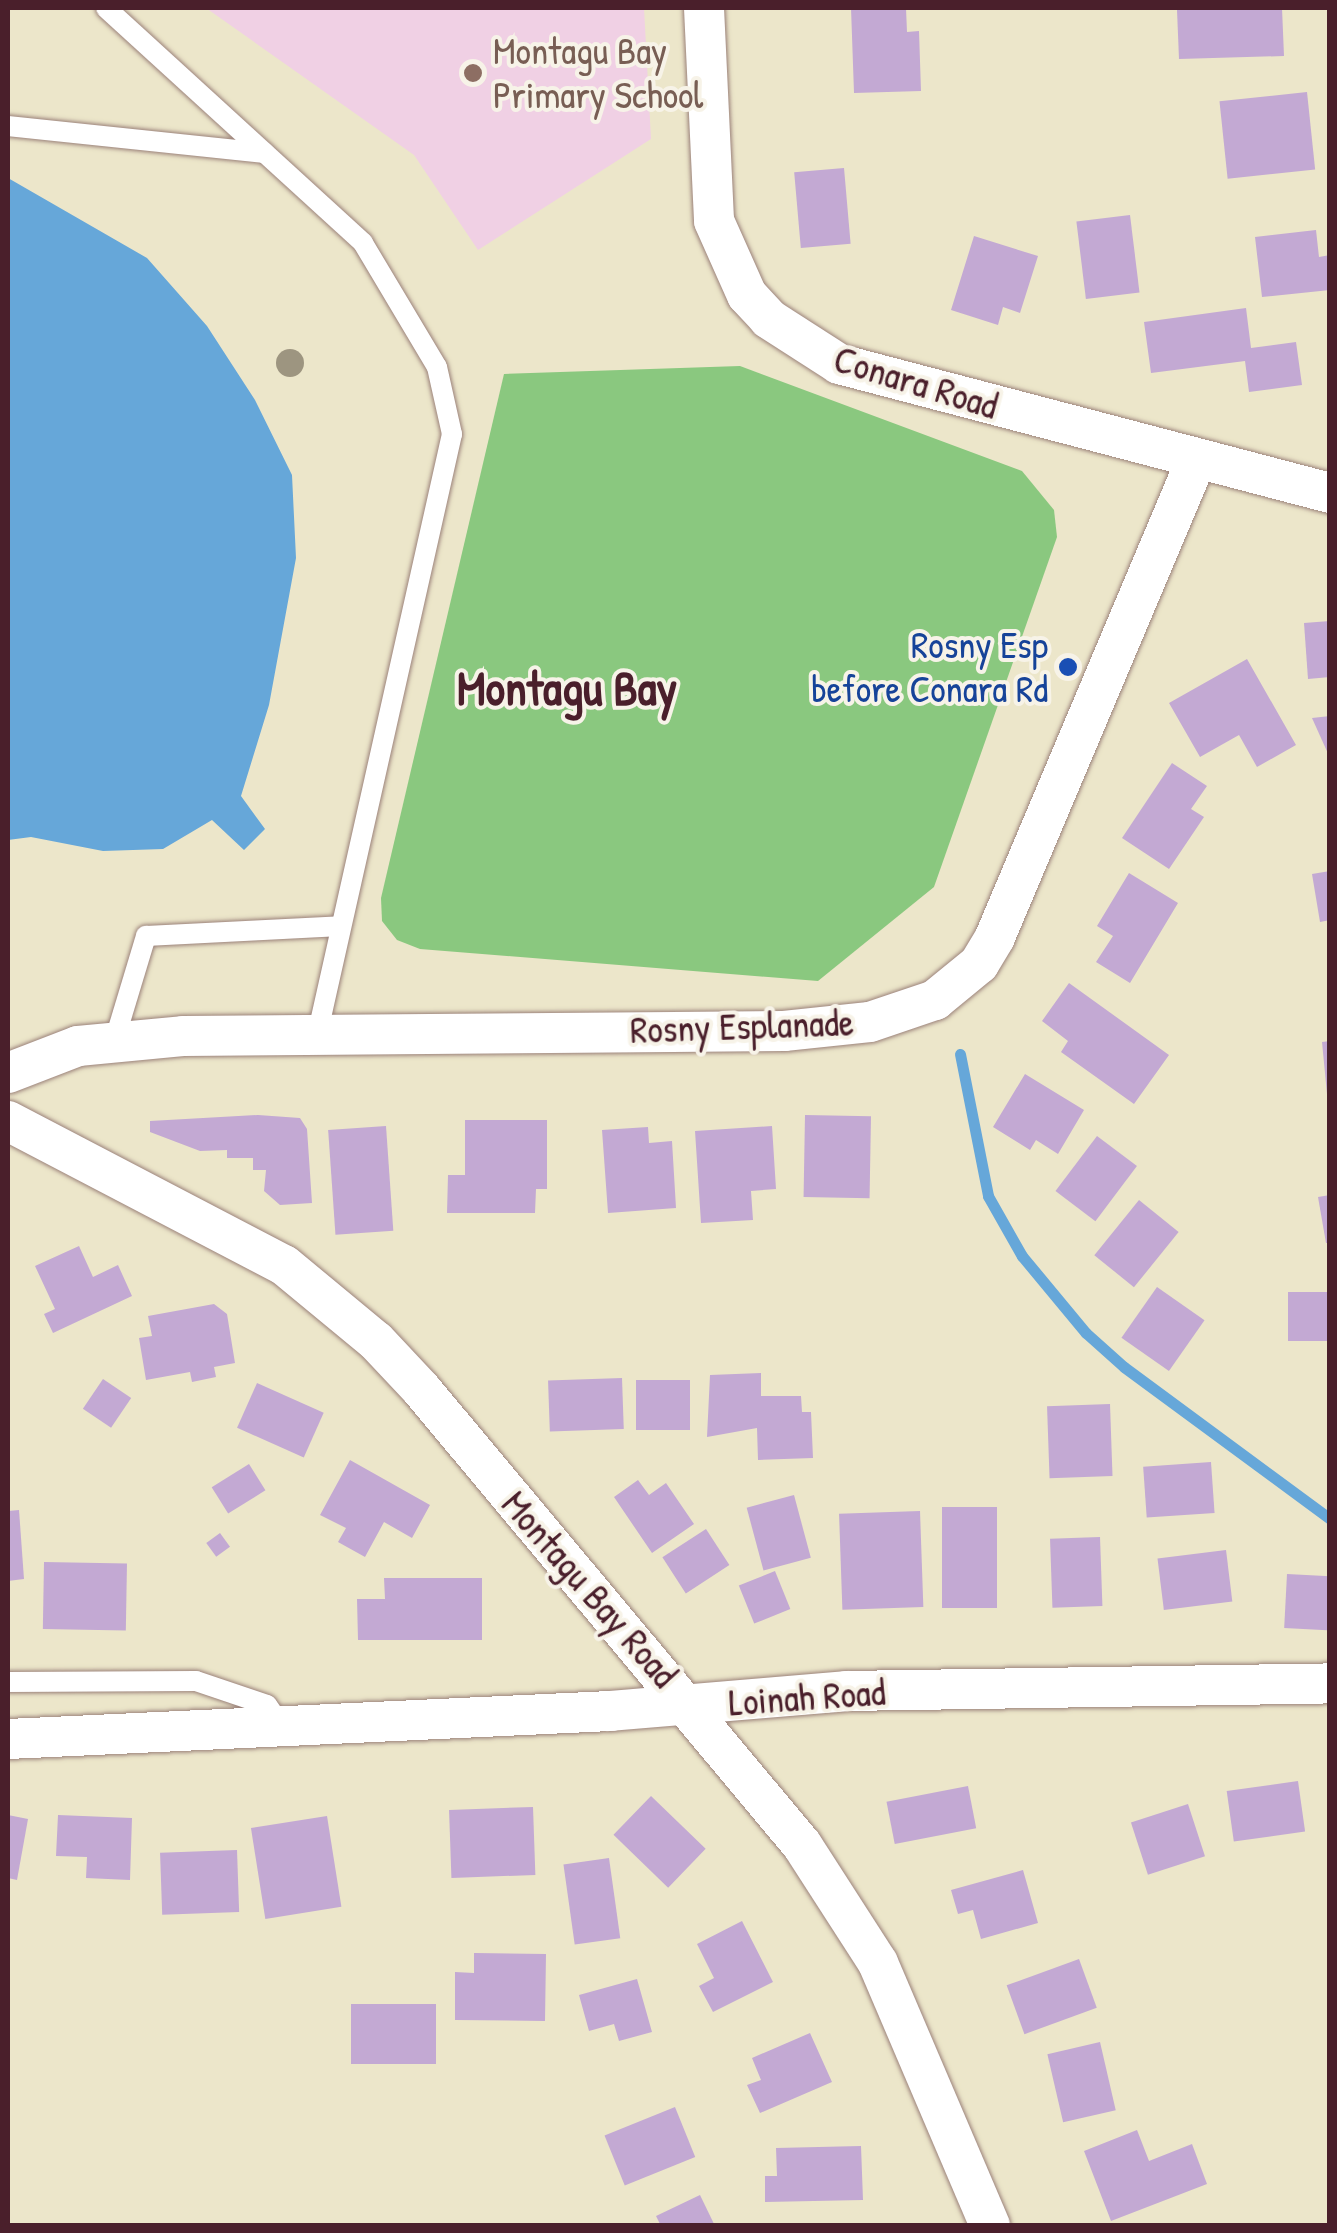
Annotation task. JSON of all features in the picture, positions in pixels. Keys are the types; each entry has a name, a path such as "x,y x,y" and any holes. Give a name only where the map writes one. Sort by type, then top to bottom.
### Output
{"street":[{"name":"Conara Road","path":"704,8 714,220 747,295 769,318 840,364 1195,463 1330,493"},
{"name":"Rosny Esplanade","path":"8,1073 66,1050 114,1042 318,1031 836,1028 908,1012 958,986 995,937 1195,463"},
{"name":"Montagu Bay Road","path":"8,1121 234,1234 330,1300 421,1389 691,1706 802,1844 878,1963 990,2226"},
{"name":"Loinah Road","path":"8,1739 284,1730 691,1706 846,1691 1330,1683"}],"lane":[{"path":"106,8 363,243 437,367 452,434 318,1031"},
{"path":"8,126 265,153"},
{"path":"114,1042 146,936 341,926"},
{"path":"8,1682 196,1682 267,1705 284,1730"}],"shaded area":[{"name":"Montagu Bay Primary School","path":"206,8 644,8 651,139 478,250 414,155"}],"green space":[{"path":"740,366 1022,471 1054,510 1057,537 934,887 818,981 420,949 397,940 382,921 381,898 504,374"}],"water":[{"path":"8,178 147,258 207,326 255,400 292,475 296,558 269,705 241,796 265,829 244,850 212,820 163,849 103,851 31,837 8,840"}],"building":[{"path":"851,8 906,8 907,32 919,31 921,91 854,93"},
{"path":"1282,8 1284,56 1179,59 1177,10"},
{"path":"1307,92 1315,170 1228,179 1219,101"},
{"path":"844,168 851,244 801,248 794,172"},
{"path":"1130,215 1140,292 1086,299 1076,222"},
{"path":"1316,230 1319,257 1330,255 1330,290 1262,297 1255,237"},
{"path":"974,236 1038,256 1020,313 1003,307 998,325 951,310"},
{"path":"1246,308 1251,348 1296,342 1302,385 1249,392 1245,361 1151,373 1144,322"},
{"path":"1330,621 1330,677 1308,679 1304,623"},
{"path":"1247,659 1296,745 1257,767 1239,735 1200,757 1169,703"},
{"path":"1330,716 1330,758 1312,718"},
{"path":"1172,763 1207,786 1191,809 1204,817 1169,869 1122,838"},
{"path":"1330,871 1330,920 1320,922 1312,874"},
{"path":"1129,873 1178,903 1130,983 1096,962 1113,936 1097,926"},
{"path":"1069,983 1169,1055 1134,1104 1061,1052 1068,1041 1042,1021"},
{"path":"1330,1041 1330,1094 1327,1094 1322,1042"},
{"path":"1025,1074 1084,1110 1058,1154 1036,1140 1030,1150 993,1127"},
{"path":"258,1115 300,1118 307,1129 312,1203 280,1205 264,1191 266,1170 253,1170 253,1158 227,1158 227,1150 200,1151 150,1132 150,1121"},
{"path":"805,1115 871,1116 870,1198 804,1197"},
{"path":"465,1120 547,1120 547,1189 536,1189 535,1213 447,1213 448,1175 465,1175"},
{"path":"386,1126 393,1231 335,1235 328,1130"},
{"path":"772,1126 776,1189 751,1191 753,1220 701,1223 695,1131"},
{"path":"648,1127 649,1143 672,1141 676,1208 608,1213 602,1130"},
{"path":"1097,1136 1137,1166 1095,1221 1055,1191"},
{"path":"1330,1195 1330,1243 1326,1243 1318,1197"},
{"path":"1139,1200 1179,1232 1134,1287 1094,1255"},
{"path":"79,1246 93,1277 118,1265 132,1296 53,1333 44,1314 55,1309 35,1266"},
{"path":"1157,1287 1205,1320 1169,1371 1121,1338"},
{"path":"1288,1292 1330,1292 1330,1341 1288,1341"},
{"path":"214,1304 227,1314 235,1363 214,1367 216,1377 192,1382 190,1372 146,1380 139,1338 152,1336 148,1316"},
{"path":"761,1373 761,1396 801,1396 802,1412 811,1412 813,1458 758,1460 757,1428 707,1437 710,1375"},
{"path":"622,1378 624,1429 550,1432 548,1381"},
{"path":"103,1379 131,1398 111,1428 83,1409"},
{"path":"636,1380 690,1380 690,1430 636,1430"},
{"path":"257,1383 324,1413 304,1457 237,1428"},
{"path":"1110,1404 1113,1476 1050,1478 1047,1406"},
{"path":"350,1460 430,1505 412,1538 384,1522 365,1557 338,1542 346,1528 320,1515"},
{"path":"1211,1462 1215,1513 1147,1518 1143,1467"},
{"path":"249,1464 265,1490 228,1514 212,1487"},
{"path":"638,1480 649,1495 666,1483 694,1524 652,1553 614,1497"},
{"path":"794,1495 811,1558 763,1570 747,1508"},
{"path":"942,1507 997,1507 997,1608 942,1608"},
{"path":"19,1510 24,1579 8,1581 8,1511"},
{"path":"920,1511 923,1607 842,1610 839,1514"},
{"path":"706,1529 729,1565 686,1593 662,1557"},
{"path":"220,1533 230,1547 216,1557 206,1543"},
{"path":"1100,1537 1102,1606 1052,1608 1050,1539"},
{"path":"1226,1550 1232,1602 1164,1610 1158,1558"},
{"path":"44,1562 127,1563 126,1630 43,1629"},
{"path":"775,1571 790,1609 754,1624 739,1586"},
{"path":"1287,1574 1330,1576 1327,1630 1284,1628"},
{"path":"384,1578 482,1578 482,1640 358,1640 357,1599 385,1599"},
{"path":"1298,1781 1305,1832 1234,1842 1227,1791"},
{"path":"968,1786 976,1828 895,1844 887,1802"},
{"path":"651,1796 706,1849 668,1888 613,1835"},
{"path":"1188,1804 1205,1856 1148,1875 1131,1823"},
{"path":"533,1807 535,1875 451,1878 449,1810"},
{"path":"8,1815 28,1819 17,1880 8,1878"},
{"path":"58,1815 132,1818 130,1880 86,1878 87,1857 56,1856"},
{"path":"327,1816 341,1907 265,1919 251,1828"},
{"path":"237,1850 239,1912 162,1915 160,1853"},
{"path":"609,1858 620,1938 575,1945 563,1864"},
{"path":"1023,1870 1038,1923 981,1939 973,1910 958,1914 951,1890"},
{"path":"742,1921 773,1982 713,2012 699,1986 714,1978 697,1944"},
{"path":"474,1953 546,1954 545,2021 455,2020 455,1972 474,1973"},
{"path":"1079,1959 1097,2008 1024,2034 1007,1985"},
{"path":"637,1979 652,2032 619,2041 614,2024 589,2031 579,1995"},
{"path":"351,2004 436,2004 436,2064 351,2064"},
{"path":"810,2033 832,2082 760,2113 747,2085 761,2080 752,2058"},
{"path":"1100,2042 1116,2110 1063,2122 1047,2054"},
{"path":"675,2107 695,2157 625,2186 605,2135"},
{"path":"1137,2130 1149,2161 1192,2144 1207,2184 1111,2221 1084,2151"},
{"path":"861,2146 863,2200 765,2202 765,2176 777,2176 776,2148"},
{"path":"700,2195 715,2226 661,2226 656,2216"}],"waterway":[{"path":"960,1054 988,1196 1022,1256 1086,1333 1124,1367 1330,1519"}],"place":[{"name":"Montagu Bay Primary School","path":"473,73"},
{"name":"Rosny Esp before Conara Rd","path":"1068,667"}],"district":[{"name":"Montagu Bay","path":"567,688"}]}
